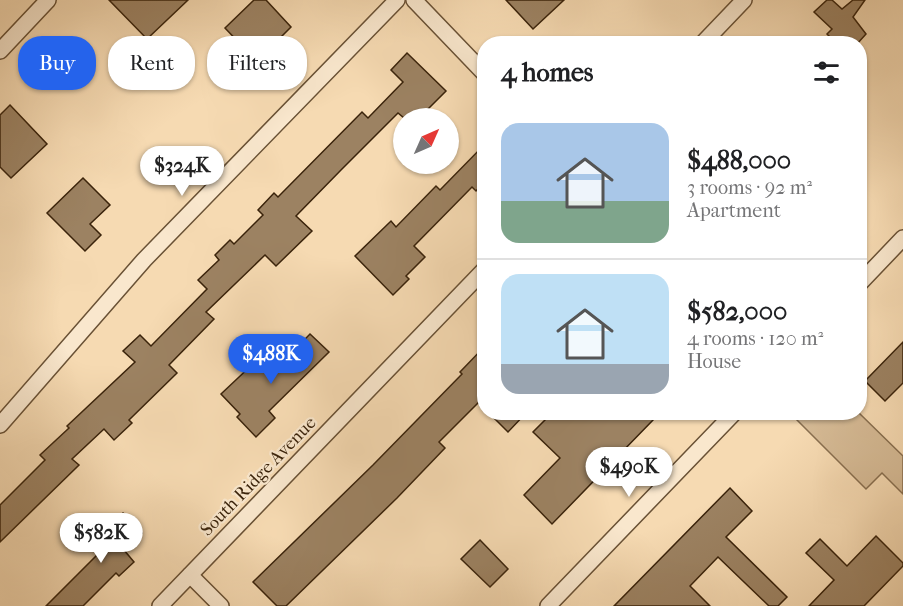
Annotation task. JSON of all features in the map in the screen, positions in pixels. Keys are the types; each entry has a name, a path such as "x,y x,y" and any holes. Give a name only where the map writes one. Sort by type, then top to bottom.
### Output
{"street":[{"path":"0,51 48,0"},
{"path":"0,425 144,260 397,0"},
{"path":"414,0 477,66"},
{"path":"710,36 744,0"},
{"path":"867,276 903,238"},
{"name":"South Ridge Avenue","path":"160,606 477,277"},
{"path":"548,606 727,420"},
{"path":"190,575 221,606"}],"shaded area":[{"path":"797,420 866,420 903,456 903,494 882,473 866,489"}],"building":[{"path":"109,0 188,0 150,36 144,36"},
{"path":"254,0 266,0 291,27 282,36 233,36 225,28"},
{"path":"506,0 564,0 533,29"},
{"path":"827,0 832,0 842,9 853,0 865,0 853,17 866,34 864,36 829,36 827,34 832,29 814,12"},
{"path":"407,53 446,91 429,108 393,108 393,118 296,216 312,231 276,266 265,255 206,312 214,319 169,365 177,373 129,420 132,423 114,440 104,429 72,459 79,465 0,542 0,505 45,460 40,455 69,428 67,426 135,362 123,351 140,335 151,346 207,289 198,280 219,260 215,255 230,240 234,244 263,215 258,210 274,193 278,197 362,112 368,118 403,82 391,70"},
{"path":"10,105 47,144 11,178 0,167 0,115"},
{"path":"477,152 477,190 472,187 414,246 425,257 406,276 409,279 393,295 355,256 391,221 396,227 436,186 440,190 456,174 459,174 459,171"},
{"path":"83,178 110,205 90,224 101,235 85,251 47,213"},
{"path":"310,334 329,352 269,411 275,418 256,437 237,417 240,414 221,394 256,361 270,375"},
{"path":"903,342 903,383 885,401 867,383 867,379"},
{"path":"477,354 477,404 439,442 445,448 286,606 277,606 253,582 373,465 462,374 460,372"},
{"path":"496,420 519,420 508,432"},
{"path":"545,420 653,420 552,524 524,495 560,458 533,432"},
{"path":"730,488 752,511 726,537 787,597 778,606 769,606 718,557 690,586 710,606 614,606"},
{"path":"123,513 142,533 124,550 134,562 119,576 116,573 83,606 46,606 98,554 89,545"},
{"path":"876,536 903,563 903,566 864,606 809,606 834,580 806,553 820,539 847,566"},
{"path":"480,540 508,569 490,587 461,559"}]}
